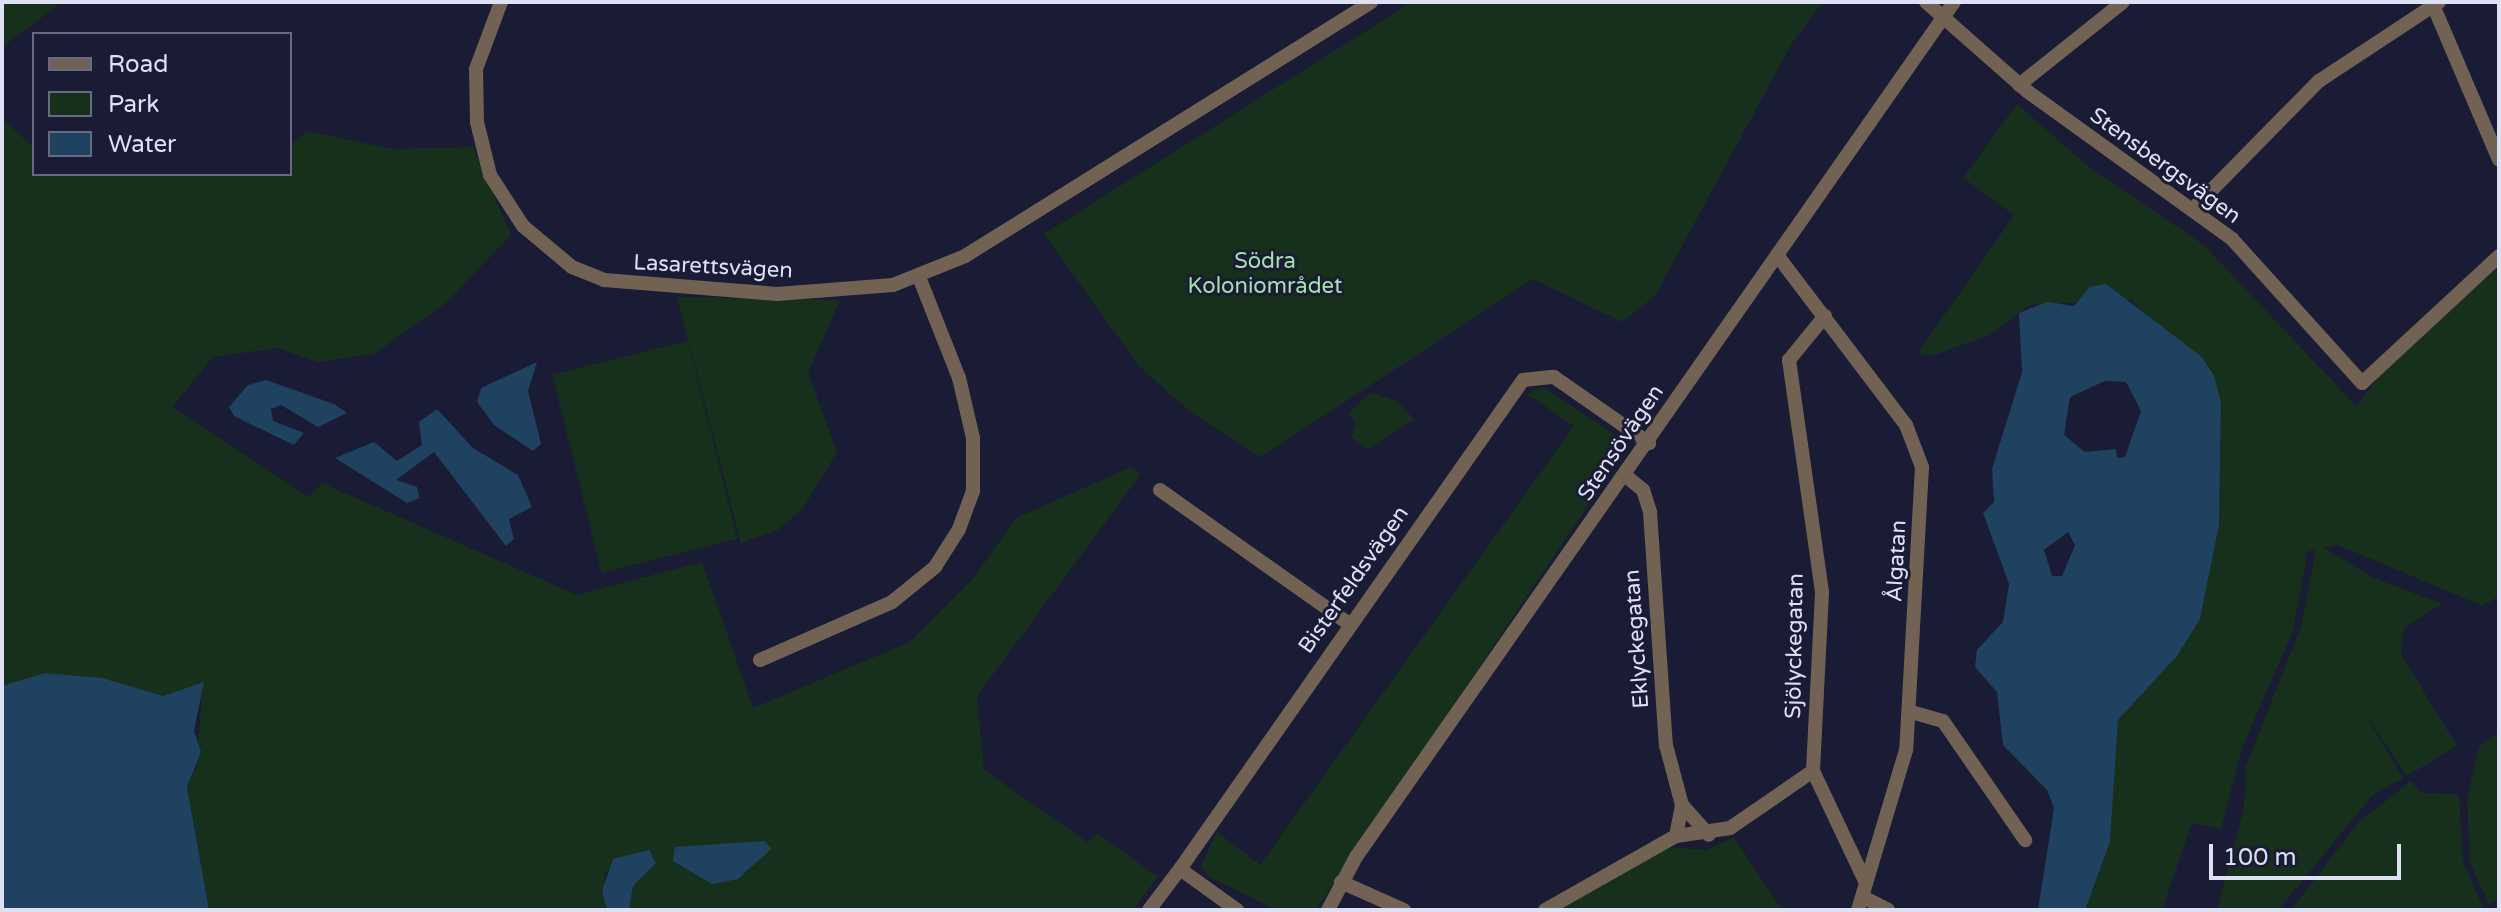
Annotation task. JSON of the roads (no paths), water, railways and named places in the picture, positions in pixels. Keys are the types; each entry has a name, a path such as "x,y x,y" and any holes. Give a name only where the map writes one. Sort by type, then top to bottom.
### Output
{"street":[{"name":"Lasarettsvägen","path":"501,2 476,69 479,137 516,216 572,267 635,288 777,294 864,290 919,277 1001,239 1371,2"},
{"name":"Stensbergsvägen","path":"1926,2 2019,85 2232,239 2362,383 2499,256"},
{"name":"Stensövägen","path":"1328,910 1341,882 1627,477 1954,2"},
{"path":"2019,85 2123,2"},
{"path":"2193,209 2319,81 2436,4 2499,160"},
{"name":"Ålgatan","path":"1777,255 1825,316 1918,447 1923,491 1911,712 1862,897"},
{"path":"760,660 892,602 935,567 959,529 973,491 973,438 959,378 919,277"},
{"name":"Sjölyckegatan","path":"1825,316 1789,360 1822,593 1813,771 1862,897"},
{"name":"Bisterfeldsvägen","path":"1149,910 1523,380 1554,377 1649,443"},
{"name":"Eklyckegatan","path":"1627,477 1643,490 1650,512 1666,745 1682,805 1676,836"},
{"path":"1160,490 1349,624"},
{"path":"1911,712 1943,721 2025,840"},
{"path":"1545,910 1676,836 1709,835 1813,771"},
{"name":"Eklyckegatan","path":"1682,805 1709,835"},
{"path":"1180,869 1237,910"},
{"path":"1341,882 1404,910"},
{"path":"1862,897 1888,910"}],"water":[{"path":"2106,284 2202,357 2214,376 2221,402 2219,525 2200,619 2177,656 2118,720 2110,842 2085,910 2038,910 2054,808 2047,790 2003,745 1997,692 1975,667 1977,650 2003,622 2009,584 1983,513 1994,502 1992,469 2022,372 2019,313 2047,302 2074,306 2090,287","holes":["2105,381 2126,382 2141,411 2125,457 2117,458 2116,449 2085,452 2064,435 2070,397","2068,532 2075,545 2062,576 2052,576 2044,550"]},
{"path":"537,362 528,391 541,444 533,451 494,425 477,402 481,388"},
{"path":"266,380 334,404 347,413 318,427 281,405 271,409 273,421 304,433 294,445 234,416 229,407 248,385"},
{"path":"437,409 473,448 518,475 532,507 509,519 514,539 506,546 434,452 396,480 417,487 420,498 407,503 335,458 374,442 397,461 422,445 419,422"},
{"path":"45,673 102,678 163,696 204,682 194,731 201,752 187,787 209,910 2,910 2,686"},
{"path":"765,841 771,849 738,879 712,884 673,861 675,847"},
{"path":"649,850 656,863 633,886 629,910 607,910 602,891 613,859"}],"park label":[{"name":"Södra Koloniområdet","path":"1265,274"}]}
